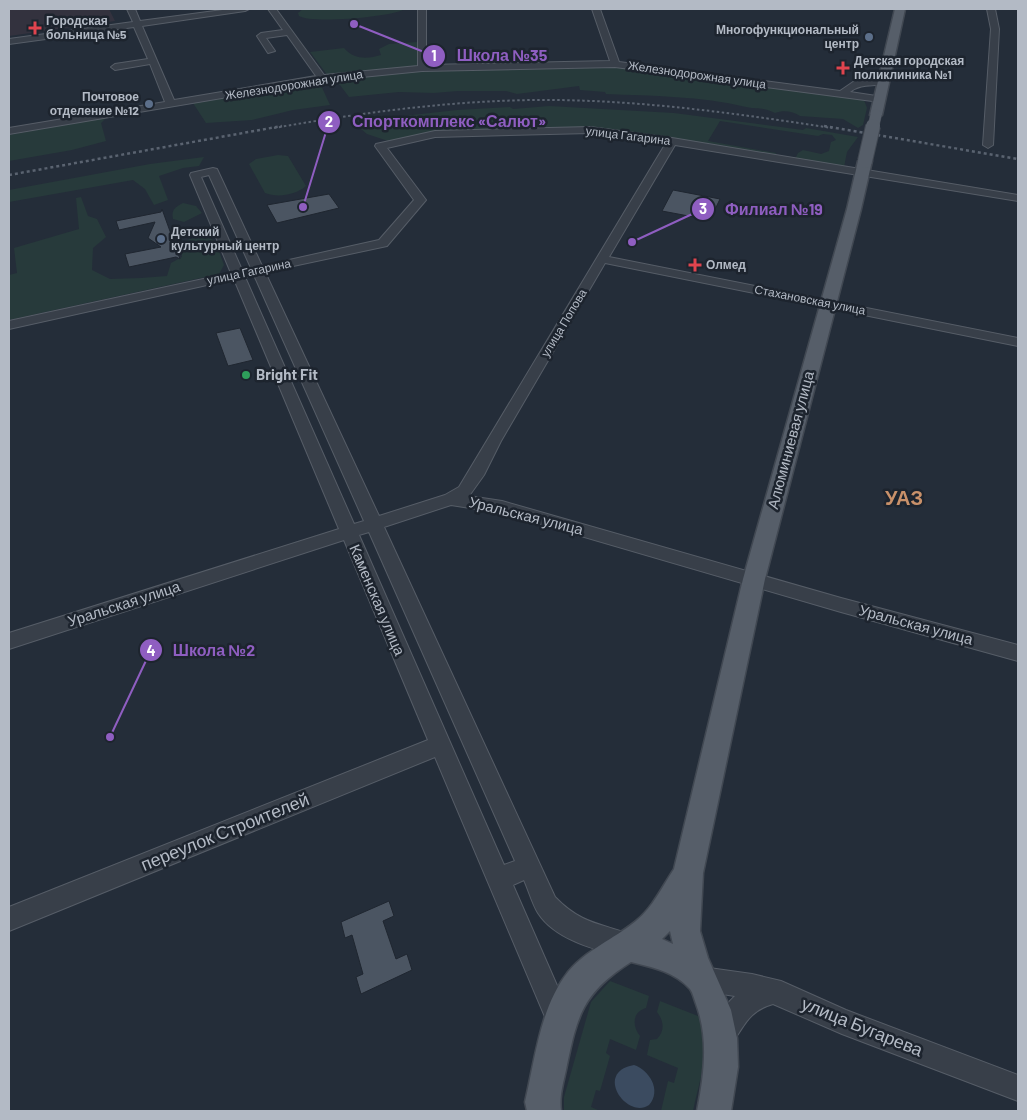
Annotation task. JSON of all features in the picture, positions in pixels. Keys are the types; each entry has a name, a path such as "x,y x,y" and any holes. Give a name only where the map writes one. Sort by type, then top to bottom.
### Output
{"main road":[{"name":"Алюминиевая улица","path":"688,873 754,579 854,209 900,9"},
{"path":"541,1108 560,1024 578,985 595,968 643,936 667,913 688,873"},
{"path":"688,873 685,932 688,947 719,1020 722,1037 722,1055 714,1111"},
{"path":"628,946 644,949 673,960 702,979"}],"street":[{"path":"130,9 171,104"},
{"path":"9,42 245,9"},
{"path":"272,9 322,78"},
{"path":"422,9 422,68"},
{"path":"596,9 615,64"},
{"path":"988,145 995,29 991,9"},
{"path":"271,51 261,36 289,32"},
{"path":"115,67 152,61"},
{"name":"Железнодорожная улица","path":"9,131 322,78 422,68 615,64 880,99"},
{"path":"842,94 856,84 884,81"},
{"name":"улица Гагарина","path":"9,325 382,243 420,200 380,146 435,134 590,130 863,166 1018,198"},
{"name":"улица Попова","path":"451,499 465,491 476,476 493,441 672,141"},
{"name":"Каменская улица","path":"560,1024 237,274 204,173 258,270 547,905 565,924 596,938 628,946"},
{"name":"Стахановская улица","path":"602,259 1018,342"},
{"path":"476,476 482,492 495,504 502,507"},
{"name":"Уральская улица","path":"9,641 451,499 502,507 1018,653"},
{"name":"переулок Строителей","path":"9,919 441,745"},
{"path":"498,880 529,866"},
{"name":"улица Бугарева","path":"702,979 752,986 774,992 858,1027 1018,1088"},
{"path":"722,1037 734,1014 745,1003 756,996 774,992"}],"shaded area":[{"name":"Городская больница №5","path":"9,9 109,9 115,21 9,36"},
{"path":"303,9 405,9 385,15 369,17 319,19 299,16 298,13"},
{"path":"417,42 417,71 615,65 864,100 867,108 863,125 858,128 843,119 800,116 788,112 775,113 729,103 694,99 606,94 605,92 580,90 579,86 517,94 506,91 399,92 349,97 340,85 331,80 310,52 344,48 352,55 361,58 381,55 379,49 389,44"},
{"path":"319,81 330,105 293,110 252,120 206,123 193,103"},
{"path":"549,106 674,113 803,130 806,128 858,137 847,152 844,167 795,159 798,153 803,150 821,154 829,151 831,142 836,140 832,135 823,134 818,136 720,121 708,141 776,153 776,156 635,134 452,131 388,141 367,134 361,129 362,124 367,120 457,110"},
{"path":"107,117 101,123 106,141 72,150 9,161 9,135"},
{"path":"278,155 288,156 306,186 297,192 286,195 270,195 265,193 249,164 256,159"},
{"path":"204,157 199,166 183,168 159,176 168,200 154,205 145,189 133,180 9,202 9,190 150,164"},
{"path":"81,197 88,216 97,219 106,237 93,248 92,270 110,279 167,276 171,263 182,257 180,243 190,239 209,237 216,243 224,265 219,274 9,320 9,275 17,273 14,248 79,229 76,198"},
{"path":"183,203 196,206 202,213 184,222 173,219 174,209"},
{"path":"610,981 649,996 646,1008 638,1013 635,1020 637,1032 640,1036 636,1050 610,1039 606,1053 610,1056 600,1091 596,1090 591,1107 600,1111 564,1111 564,1097 591,1002"},
{"path":"660,1001 698,1016 702,1027 705,1051 693,1111 661,1111 668,1081 674,1083 678,1068 647,1055 650,1040 657,1039 662,1029 662,1022 657,1012"}],"water":[{"path":"634,1065 649,1076 654,1087 653,1099 649,1105 640,1108 624,1101 615,1085 616,1076 622,1069"}],"building":[{"path":"673,190 720,199 710,220 662,211"},
{"path":"329,194 339,208 277,223 267,205"},
{"name":"Детский культурный центр","path":"162,209 180,259 176,257 129,267 125,254 161,247 148,238 155,222 119,230 116,221 161,212"},
{"path":"240,328 253,360 228,366 216,333"},
{"path":"389,901 394,916 383,921 396,959 407,954 412,970 361,994 356,977 363,974 352,935 345,938 341,922"}],"railway":[{"path":"274,128 339,117 436,105 534,100 646,104 721,112 832,128"},
{"path":"9,175 282,126"},
{"path":"824,126 1018,159"}],"place":[{"name":"Школа №35","path":"354,24"},
{"name":"Городская больница №5","path":"35,28"},
{"name":"Многофункциональный центр","path":"869,37"},
{"name":"Детская городская поликлиника №1","path":"843,68"},
{"name":"Почтовое отделение №12","path":"149,104"},
{"name":"Спорткомплекс «Салют»","path":"303,207"},
{"name":"Детский культурный центр","path":"161,239"},
{"name":"Филиал №19","path":"632,242"},
{"name":"Олмед","path":"695,265"},
{"name":"Bright Fit","path":"246,375"},
{"name":"Школа №2","path":"110,737"}],"district":[{"name":"УАЗ","path":"904,498"}]}
